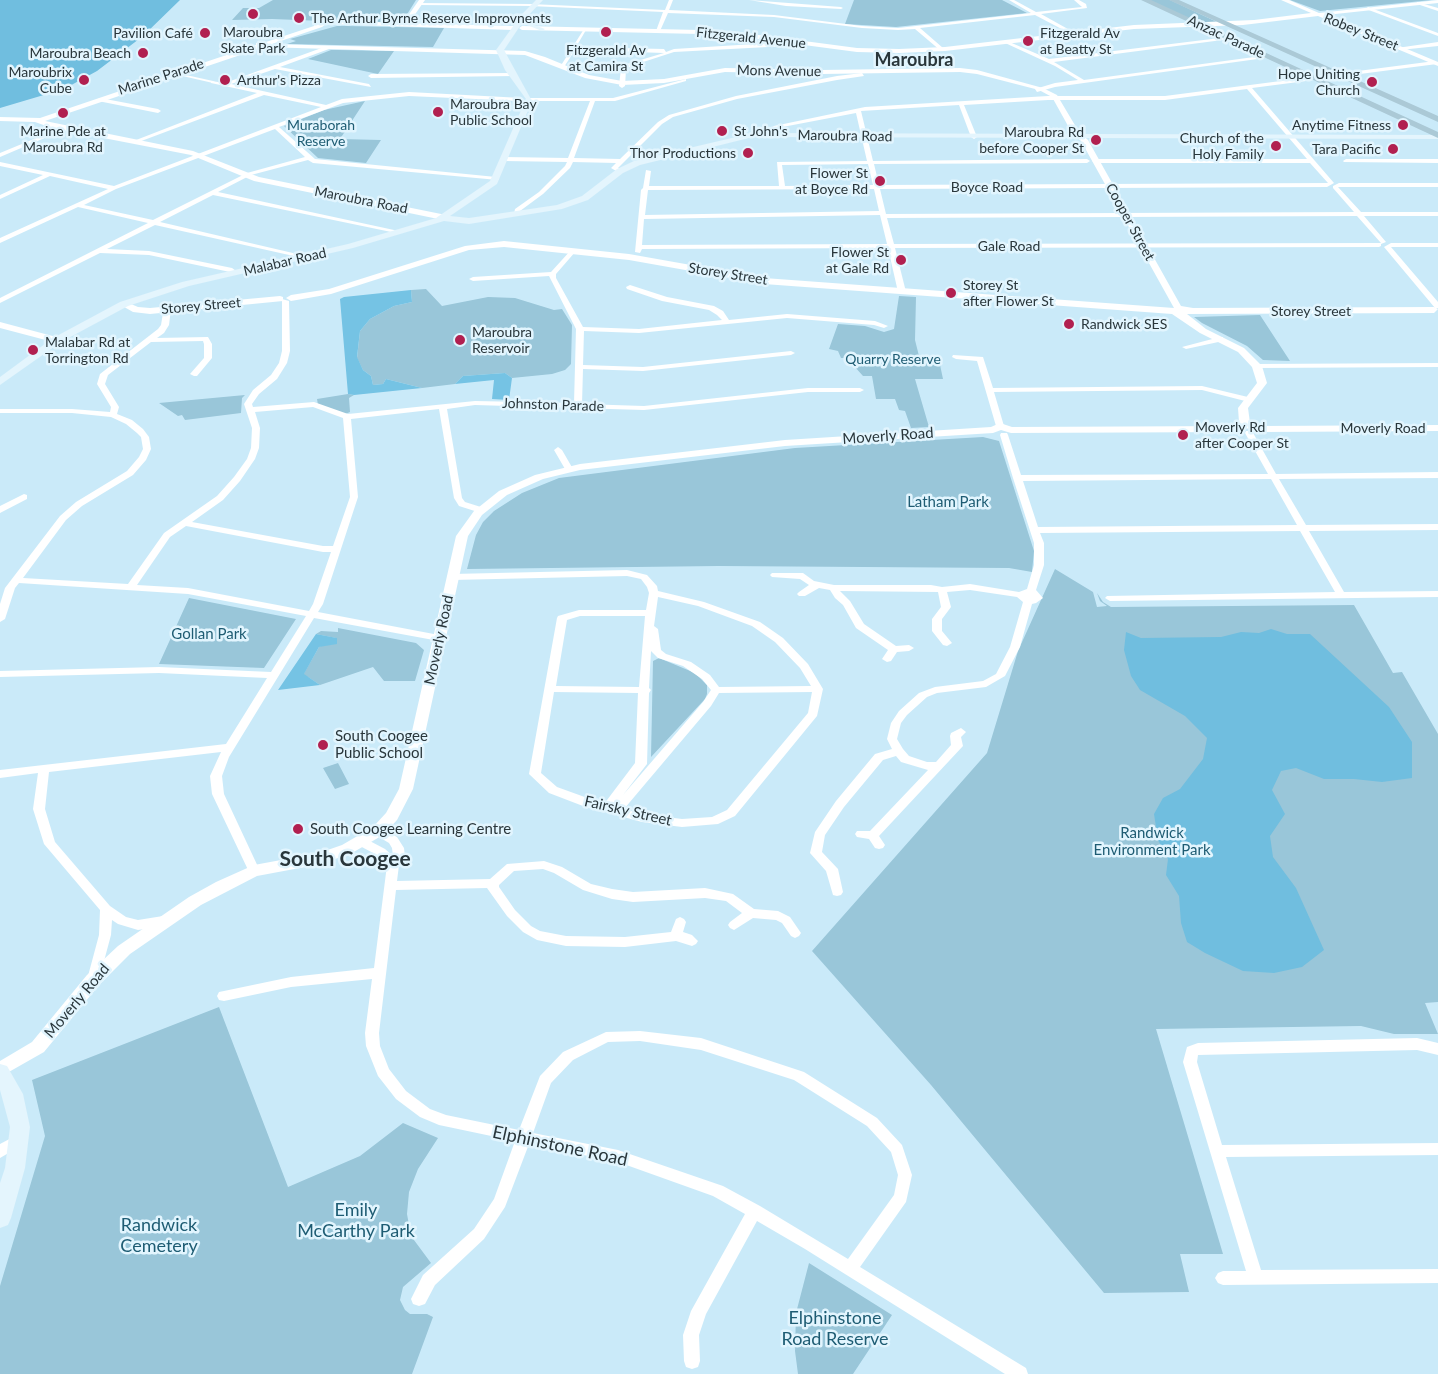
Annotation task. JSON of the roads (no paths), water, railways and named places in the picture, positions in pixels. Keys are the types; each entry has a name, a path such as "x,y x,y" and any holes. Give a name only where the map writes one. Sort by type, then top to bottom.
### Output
{"main road":[{"path":"496,179 527,99 512,75 502,52 508,48 520,27 538,4 548,0"},
{"name":"Anzac Parade","path":"1145,0 1436,135"},
{"name":"Anzac Parade","path":"1173,0 1438,119"},
{"path":"520,27 538,4"},
{"path":"520,27 542,29"},
{"name":"Maroubra Road","path":"443,217 469,221 550,209 590,195 621,166 747,136 1436,135"},
{"name":"Malabar Road","path":"0,382 57,340 124,304 176,287 307,256 434,222 496,179"},
{"path":"443,217 493,217"},
{"path":"419,225 469,221"},
{"path":"0,1071 8,1082 17,1107 20,1140 15,1168 0,1218"}],"street":[{"path":"658,31 671,0"},
{"path":"751,0 841,8"},
{"path":"1011,0 1073,34"},
{"path":"404,26 421,2 538,4 601,10 774,16 854,27 917,28 1085,8 1076,0"},
{"name":"Robey Street","path":"1284,0 1436,63"},
{"name":"Fitzgerald Avenue","path":"1160,25 1226,24 1438,1"},
{"path":"774,16 786,2"},
{"path":"601,10 608,3"},
{"path":"1419,3 1438,10"},
{"path":"1368,8 1438,35"},
{"path":"1160,25 1177,21 1178,17 1175,14"},
{"name":"Marine Parade","path":"41,118 318,26 343,24 404,26"},
{"name":"Fitzgerald Avenue","path":"542,29 741,35 878,51 941,49 1160,25 1200,25"},
{"path":"404,26 520,27"},
{"path":"1186,26 1226,37"},
{"path":"917,28 941,49"},
{"path":"562,66 584,30"},
{"path":"1049,62 1226,37"},
{"path":"573,48 674,51 795,42"},
{"path":"1005,42 1083,81"},
{"path":"1400,48 1438,44"},
{"name":"Marine Parade","path":"41,118 260,45"},
{"name":"Mons Avenue","path":"260,45 502,52 532,55 587,77 622,84"},
{"path":"227,84 327,48"},
{"path":"622,84 624,69 629,65 674,51"},
{"name":"Mons Avenue","path":"502,52 537,59 582,80 622,84 652,86 723,73 862,75 968,73 1039,89"},
{"path":"1039,89 1083,81 1269,57"},
{"path":"774,128 858,110 1055,98 1151,99 1436,63"},
{"path":"274,67 369,86"},
{"name":"Mons Avenue","path":"652,86 724,70 830,72 960,70 984,73 1039,89 1055,98"},
{"path":"178,74 324,106"},
{"path":"368,96 371,74 512,75"},
{"path":"504,159 570,160 621,166 660,123 689,110 827,80 862,75"},
{"path":"438,95 439,76"},
{"path":"2,238 114,188 324,106 368,96 438,95 527,99 620,99 652,86"},
{"path":"1249,88 1385,245 1437,309"},
{"path":"134,142 263,93"},
{"path":"1055,98 1076,133 1081,137"},
{"path":"100,100 158,111"},
{"path":"517,214 517,210 556,180 568,167 593,100"},
{"path":"960,103 974,137"},
{"path":"858,110 903,292"},
{"name":"Maroubra Road","path":"0,120 41,118 65,128 199,156 246,176 443,217"},
{"path":"275,126 313,161 496,179"},
{"path":"0,155 65,128"},
{"name":"Cooper Street","path":"1081,137 1091,161 1110,186 1180,311 1203,331 1246,353 1257,366"},
{"path":"0,301 246,176 308,158"},
{"path":"1346,161 1438,160"},
{"path":"782,187 779,162 1312,161"},
{"path":"0,164 114,188"},
{"path":"636,259 648,171"},
{"path":"0,196 50,174"},
{"name":"Boyce Road","path":"646,188 1438,185"},
{"path":"214,193 394,232"},
{"path":"77,205 307,256"},
{"path":"426,214 460,206"},
{"path":"643,217 1438,214"},
{"name":"Storey Street","path":"124,304 143,311 285,299 331,291 485,245 511,244 636,259 755,280 903,292 1180,311 1437,309"},
{"name":"Gale Road","path":"639,247 1438,244"},
{"path":"100,251 149,253 232,270 236,273"},
{"path":"573,251 553,274 553,283 580,329 578,406"},
{"path":"473,279 553,274"},
{"path":"630,288 665,299 711,308 720,313 727,322"},
{"path":"131,587 167,535 220,498 245,470 251,459 256,428 249,410 249,400 274,377 283,363 286,351 285,299"},
{"path":"112,415 115,407 101,384 102,377 106,371 164,328 167,309"},
{"path":"580,329 639,331 787,316 875,323 884,326"},
{"path":"0,325 57,340"},
{"path":"149,340 208,338 208,358 194,374"},
{"path":"1186,347 1220,339"},
{"path":"579,367 643,369 791,353"},
{"path":"939,765 927,766 905,759 898,751 892,733 903,713 915,700 935,690 986,684 1000,676 1015,648 1027,596 1037,573 1039,543 979,358 956,357"},
{"path":"1341,595 1247,429 1243,411 1262,383 1257,366 1438,364"},
{"path":"989,390 1202,388 1249,400"},
{"name":"Johnston Parade","path":"249,410 314,404 347,417 476,403 644,408 808,390 860,390"},
{"path":"442,406 458,498 462,504 481,510"},
{"path":"0,411 72,411 112,415 129,422 140,431 146,443 143,458 120,481 70,510 15,580 0,619"},
{"path":"254,871 218,794 218,768 313,614 337,549 354,495 347,417"},
{"name":"Moverly Road","path":"0,1071 38,1047 93,980 124,950 166,920 222,886 254,871 335,854 362,842 378,831 397,809 406,789 462,536 481,510 514,487 569,469 785,443 894,435 1002,430 1438,428"},
{"path":"558,450 569,469"},
{"path":"1017,478 1438,475"},
{"path":"0,510 24,497"},
{"path":"183,524 323,549 337,549"},
{"path":"1034,530 1438,527"},
{"path":"453,574 567,576 579,573 627,573 644,577 652,586 654,593 645,658 641,764 611,810"},
{"path":"775,575 803,576 816,585 834,588 942,590 970,587 1027,596"},
{"path":"15,580 200,593 439,638"},
{"path":"802,594 816,585"},
{"path":"834,588 838,596 847,603 860,626 894,649 909,648"},
{"path":"942,590 946,607 938,619 937,631 947,643"},
{"path":"654,593 701,604 756,624 779,640 804,666 818,688"},
{"path":"1110,598 1438,594"},
{"name":"Fairsky Street","path":"650,615 579,613 562,618 535,774 553,790 642,818 682,823 714,821 731,813 813,714 818,688"},
{"path":"650,615 656,651 687,664 706,677 716,690"},
{"path":"887,659 894,649"},
{"path":"0,674 165,670 274,675"},
{"path":"716,690 818,688"},
{"path":"550,689 645,690"},
{"path":"611,810 707,704 716,690"},
{"path":"871,838 957,746 953,734"},
{"path":"0,774 230,747"},
{"path":"837,892 832,870 816,853 819,835 840,804 879,757 898,751"},
{"path":"44,769 39,809 50,844 106,909 122,921 150,924 166,920"},
{"name":"Elphinstone Road","path":"378,831 393,840 398,848 399,857 393,864 378,973 372,1040 377,1060 391,1085 412,1104 444,1121 522,1138 596,1150 629,1159 718,1191 850,1268 1020,1374"},
{"path":"362,842 381,852 393,864"},
{"path":"391,886 493,884 512,867 544,865 600,892 633,897 705,893 729,897 751,913 778,916 786,920 795,933"},
{"path":"493,884 493,888 511,913 527,929 537,935 566,941 625,942 676,936 692,941"},
{"path":"93,980 103,948 106,909"},
{"path":"734,925 751,913"},
{"path":"676,936 680,922"},
{"path":"224,996 291,982 378,973"},
{"path":"419,1299 429,1280 479,1234 490,1219 507,1185 541,1089 552,1071 568,1056 606,1037 640,1036 701,1044 799,1076 872,1122 897,1149 905,1175 901,1197 850,1268"},
{"path":"1256,1278 1190,1062 1192,1051 1417,1044 1437,1049"},
{"path":"0,1152 20,1140"},
{"path":"1217,1151 1438,1149"},
{"path":"692,1361 691,1335 699,1311 755,1211"},
{"path":"1223,1278 1438,1276"}],"place":[{"name":"Maroubra Skate Park","path":"253,14"},
{"name":"The Arthur Byrne Reserve Improvnents","path":"299,18"},
{"name":"Fitzgerald Av at Camira St","path":"606,32"},
{"name":"Pavilion Café","path":"205,33"},
{"name":"Fitzgerald Av at Beatty St","path":"1028,41"},
{"name":"Maroubra Beach","path":"143,53"},
{"name":"Maroubrix Cube","path":"84,80"},
{"name":"Arthur's Pizza","path":"225,80"},
{"name":"Hope Uniting Church","path":"1372,82"},
{"name":"Maroubra Bay Public School","path":"438,112"},
{"name":"Marine Pde at Maroubra Rd","path":"63,113"},
{"name":"Anytime Fitness","path":"1403,125"},
{"name":"St John's","path":"722,131"},
{"name":"Maroubra Rd before Cooper St","path":"1096,140"},
{"name":"Church of the Holy Family","path":"1276,146"},
{"name":"Tara Pacific","path":"1393,149"},
{"name":"Thor Productions","path":"748,153"},
{"name":"Flower St at Boyce Rd","path":"880,181"},
{"name":"Flower St at Gale Rd","path":"901,260"},
{"name":"Storey St after Flower St","path":"951,293"},
{"name":"Randwick SES","path":"1069,324"},
{"name":"Maroubra Reservoir","path":"460,340"},
{"name":"Malabar Rd at Torrington Rd","path":"33,350"},
{"name":"Moverly Rd after Cooper St","path":"1183,435"},
{"name":"South Coogee Public School","path":"323,745"},
{"name":"South Coogee Learning Centre","path":"298,829"}],"district":[{"name":"Maroubra","path":"914,60"},
{"name":"South Coogee","path":"345,859"}],"park label":[{"name":"Muraborah Reserve","path":"321,134"},
{"name":"Quarry Reserve","path":"893,359"},
{"name":"Latham Park","path":"948,502"},
{"name":"Gollan Park","path":"209,634"},
{"name":"Randwick Environment Park","path":"1152,842"},
{"name":"Emily McCarthy Park","path":"356,1220"},
{"name":"Randwick Cemetery","path":"159,1235"},
{"name":"Elphinstone Road Reserve","path":"835,1328"}]}
